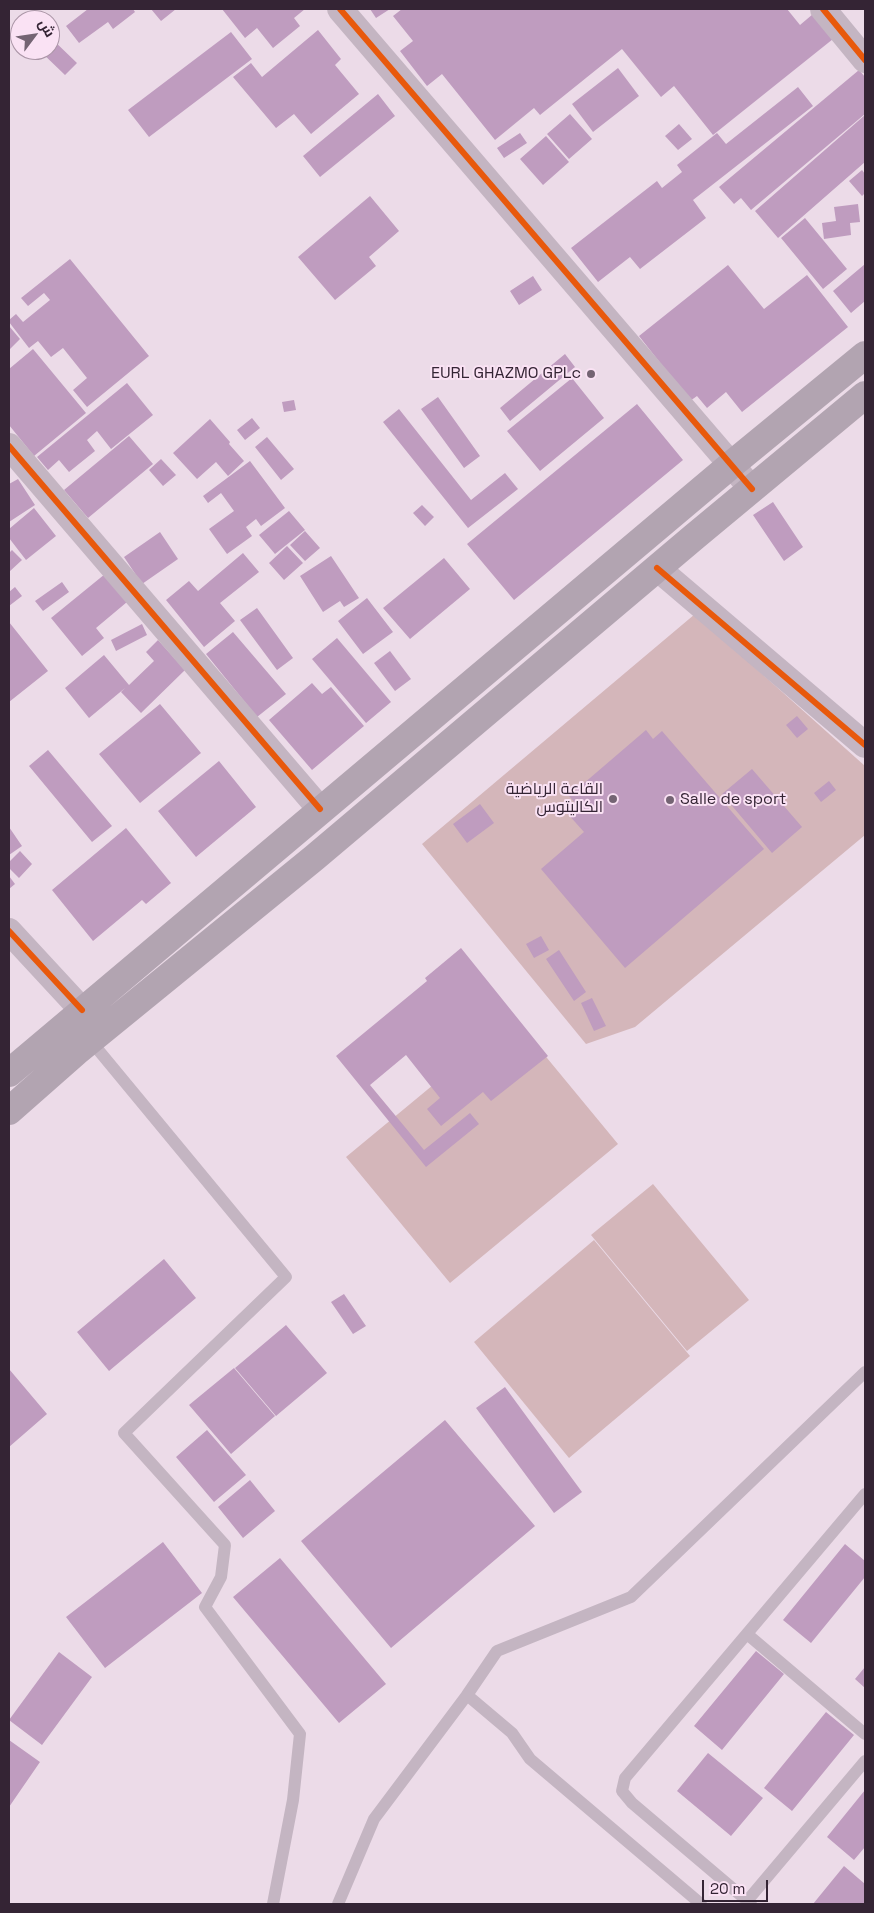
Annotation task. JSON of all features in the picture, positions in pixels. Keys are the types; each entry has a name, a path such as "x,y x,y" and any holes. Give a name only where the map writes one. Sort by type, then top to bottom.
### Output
{"main road":[{"path":"9,1073 320,809 865,355"},
{"path":"9,1111 90,1040 314,858 865,395"}],"street":[{"path":"340,9 752,489"},
{"path":"823,9 865,60"},
{"path":"9,446 320,809"},
{"path":"657,568 865,746"},
{"path":"9,931 82,1010"}],"lane":[{"path":"90,1040 286,1277 124,1433 225,1546 221,1576 205,1607 300,1734 293,1800 273,1904"},
{"path":"338,1904 374,1819 468,1696 497,1651 631,1597 865,1372"},
{"path":"865,1494 625,1778 622,1791 632,1803 749,1902 865,1761"},
{"path":"746,1634 865,1734"},
{"path":"468,1696 512,1733 530,1759 701,1904"}],"shaded area":[{"name":"Salle de sport","path":"695,614 865,766 865,835 635,1027 586,1044 422,844"},
{"path":"514,1018 618,1144 450,1283 346,1157"},
{"path":"653,1184 749,1300 687,1351 591,1235"},
{"path":"594,1240 690,1356 569,1458 474,1342"}],"building":[{"path":"88,9 133,9 135,12 113,29 108,22 79,43 66,26"},
{"path":"151,9 176,9 161,21"},
{"path":"222,9 305,9 294,18 300,26 273,48 257,28 245,38"},
{"path":"370,9 390,9 376,18"},
{"path":"402,9 787,9 800,25 813,14 833,39 713,135 674,86 661,97 622,49 540,115 534,108 495,140 442,74 427,86 400,51 413,41 393,16"},
{"path":"318,30 341,59 335,65 359,94 311,134 294,114 276,128 233,77 251,63 262,77"},
{"path":"231,32 252,59 149,137 128,110"},
{"path":"60,47 77,63 65,75 49,60 60,60"},
{"path":"618,68 639,96 593,132 572,104"},
{"path":"859,70 865,77 865,114 751,210 741,198 734,204 719,187"},
{"path":"798,87 813,106 693,200 706,218 640,269 630,257 598,282 571,248 657,181 662,188 682,172 677,165 717,133 726,144"},
{"path":"378,94 395,116 320,177 303,156"},
{"path":"570,114 592,139 569,159 547,134"},
{"path":"865,115 865,162 778,238 755,211"},
{"path":"679,124 692,139 678,150 665,136"},
{"path":"520,133 527,143 504,158 497,148"},
{"path":"546,136 569,162 543,185 520,159"},
{"path":"862,170 865,174 865,193 862,196 849,181"},
{"path":"370,196 399,231 369,257 376,266 335,300 298,257"},
{"path":"858,204 860,222 850,223 851,235 824,239 822,223 836,221 834,207"},
{"path":"805,218 847,269 823,289 781,238"},
{"path":"70,259 149,356 87,407 73,390 87,378 63,348 51,357 38,341 29,348 9,322 16,314 23,322 50,300 44,293 28,306 21,298"},
{"path":"865,264 865,301 851,313 833,291"},
{"path":"728,265 764,309 807,275 848,327 742,412 726,392 707,408 697,396 690,401 639,336"},
{"path":"533,276 542,290 519,305 510,291"},
{"path":"9,326 20,339 9,350"},
{"path":"33,349 86,413 34,456 9,425 9,369"},
{"path":"565,354 575,367 510,421 500,408"},
{"path":"572,378 604,418 540,471 507,431"},
{"path":"127,383 153,415 111,449 97,431 87,440 95,451 69,472 59,460 48,470 37,457"},
{"path":"438,397 480,456 464,468 421,409"},
{"path":"294,400 296,410 284,412 282,402"},
{"path":"637,404 683,460 514,600 467,544"},
{"path":"399,409 471,500 505,473 518,489 468,528 383,422"},
{"path":"252,418 260,428 245,440 237,430"},
{"path":"210,419 244,461 228,476 216,462 197,479 173,453"},
{"path":"129,436 153,464 88,518 64,490"},
{"path":"267,437 294,469 281,480 255,447"},
{"path":"161,459 176,475 163,486 149,470"},
{"path":"250,461 285,508 261,526 256,519 246,527 252,536 227,554 209,529 234,511 221,493 208,503 203,496"},
{"path":"18,479 35,505 9,522 9,484"},
{"path":"773,502 803,547 784,561 753,515"},
{"path":"422,505 434,517 425,526 413,513"},
{"path":"34,508 56,536 26,560 9,538 9,529"},
{"path":"289,511 305,530 275,554 259,535"},
{"path":"305,531 320,548 305,561 290,545"},
{"path":"160,532 178,559 142,584 124,557"},
{"path":"287,546 303,563 284,580 269,563"},
{"path":"12,550 22,560 9,572 9,553"},
{"path":"243,553 259,572 220,603 235,621 204,647 166,600 189,581 198,591"},
{"path":"331,556 359,598 344,607 340,601 323,612 300,576"},
{"path":"444,558 470,589 410,639 383,608"},
{"path":"105,574 127,602 96,628 104,638 82,656 51,618"},
{"path":"62,582 69,592 43,611 35,601"},
{"path":"15,587 22,596 9,606 9,592"},
{"path":"367,598 393,632 363,654 338,621"},
{"path":"257,608 293,658 277,670 240,620"},
{"path":"9,622 48,671 9,702"},
{"path":"142,624 147,635 116,651 111,640"},
{"path":"233,632 286,694 257,717 206,654"},
{"path":"337,638 391,702 366,723 312,659"},
{"path":"158,640 185,670 141,713 121,692 125,688 89,718 65,688 104,655 129,685 154,661 146,652"},
{"path":"390,651 411,679 395,691 374,663"},
{"path":"312,683 322,694 331,687 364,726 312,770 269,720"},
{"path":"160,704 201,753 140,803 99,754"},
{"path":"797,716 808,729 797,738 786,725"},
{"path":"646,730 653,739 662,731 764,849 625,968 541,869 584,832 567,813 576,804 569,796"},
{"path":"48,750 112,826 92,842 29,766"},
{"path":"219,761 256,807 196,857 158,811"},
{"path":"752,769 802,827 772,853 722,794"},
{"path":"829,781 836,790 821,802 814,793"},
{"path":"480,804 494,823 467,843 453,824"},
{"path":"9,827 22,846 9,855"},
{"path":"126,828 171,883 146,904 142,900 93,941 52,890"},
{"path":"20,851 32,864 19,878 9,868 9,862"},
{"path":"9,876 15,884 9,889"},
{"path":"541,936 549,950 534,958 526,944"},
{"path":"461,948 548,1056 491,1101 483,1092 441,1126 427,1109 440,1098 406,1055 370,1085 424,1150 470,1113 479,1124 426,1167 336,1056 427,981 425,978"},
{"path":"559,950 586,992 574,1001 546,959"},
{"path":"592,998 606,1026 594,1031 581,1003"},
{"path":"164,1259 196,1298 109,1371 77,1332"},
{"path":"344,1294 366,1326 353,1334 331,1302"},
{"path":"286,1325 327,1373 276,1416 235,1368"},
{"path":"234,1368 275,1416 231,1454 189,1405"},
{"path":"9,1369 47,1414 9,1447"},
{"path":"505,1387 582,1492 554,1513 476,1408"},
{"path":"445,1420 535,1526 391,1648 301,1541"},
{"path":"207,1430 246,1475 214,1502 176,1457"},
{"path":"250,1480 275,1511 243,1538 218,1507"},
{"path":"163,1542 202,1593 105,1668 66,1617"},
{"path":"845,1544 865,1561 865,1577 811,1643 783,1620"},
{"path":"280,1558 386,1684 339,1723 233,1597"},
{"path":"756,1651 784,1674 722,1750 694,1726"},
{"path":"59,1652 92,1677 42,1745 9,1720"},
{"path":"865,1667 865,1688 855,1679"},
{"path":"826,1712 854,1735 792,1811 764,1788"},
{"path":"9,1740 40,1762 9,1807"},
{"path":"708,1753 763,1798 731,1836 677,1791"},
{"path":"865,1790 865,1847 854,1860 827,1837"},
{"path":"844,1866 865,1884 865,1904 813,1904"}],"cycle path":[{"path":"340,9 752,489"},
{"path":"823,9 865,60"},
{"path":"9,446 320,809"},
{"path":"657,568 865,745"},
{"path":"9,931 82,1010"}],"place":[{"name":"EURL GHAZMO GPLc","path":"591,374"},
{"name":"القاعة الرياضية الكاليتوس","path":"613,799"},
{"name":"Salle de sport","path":"670,800"}]}
